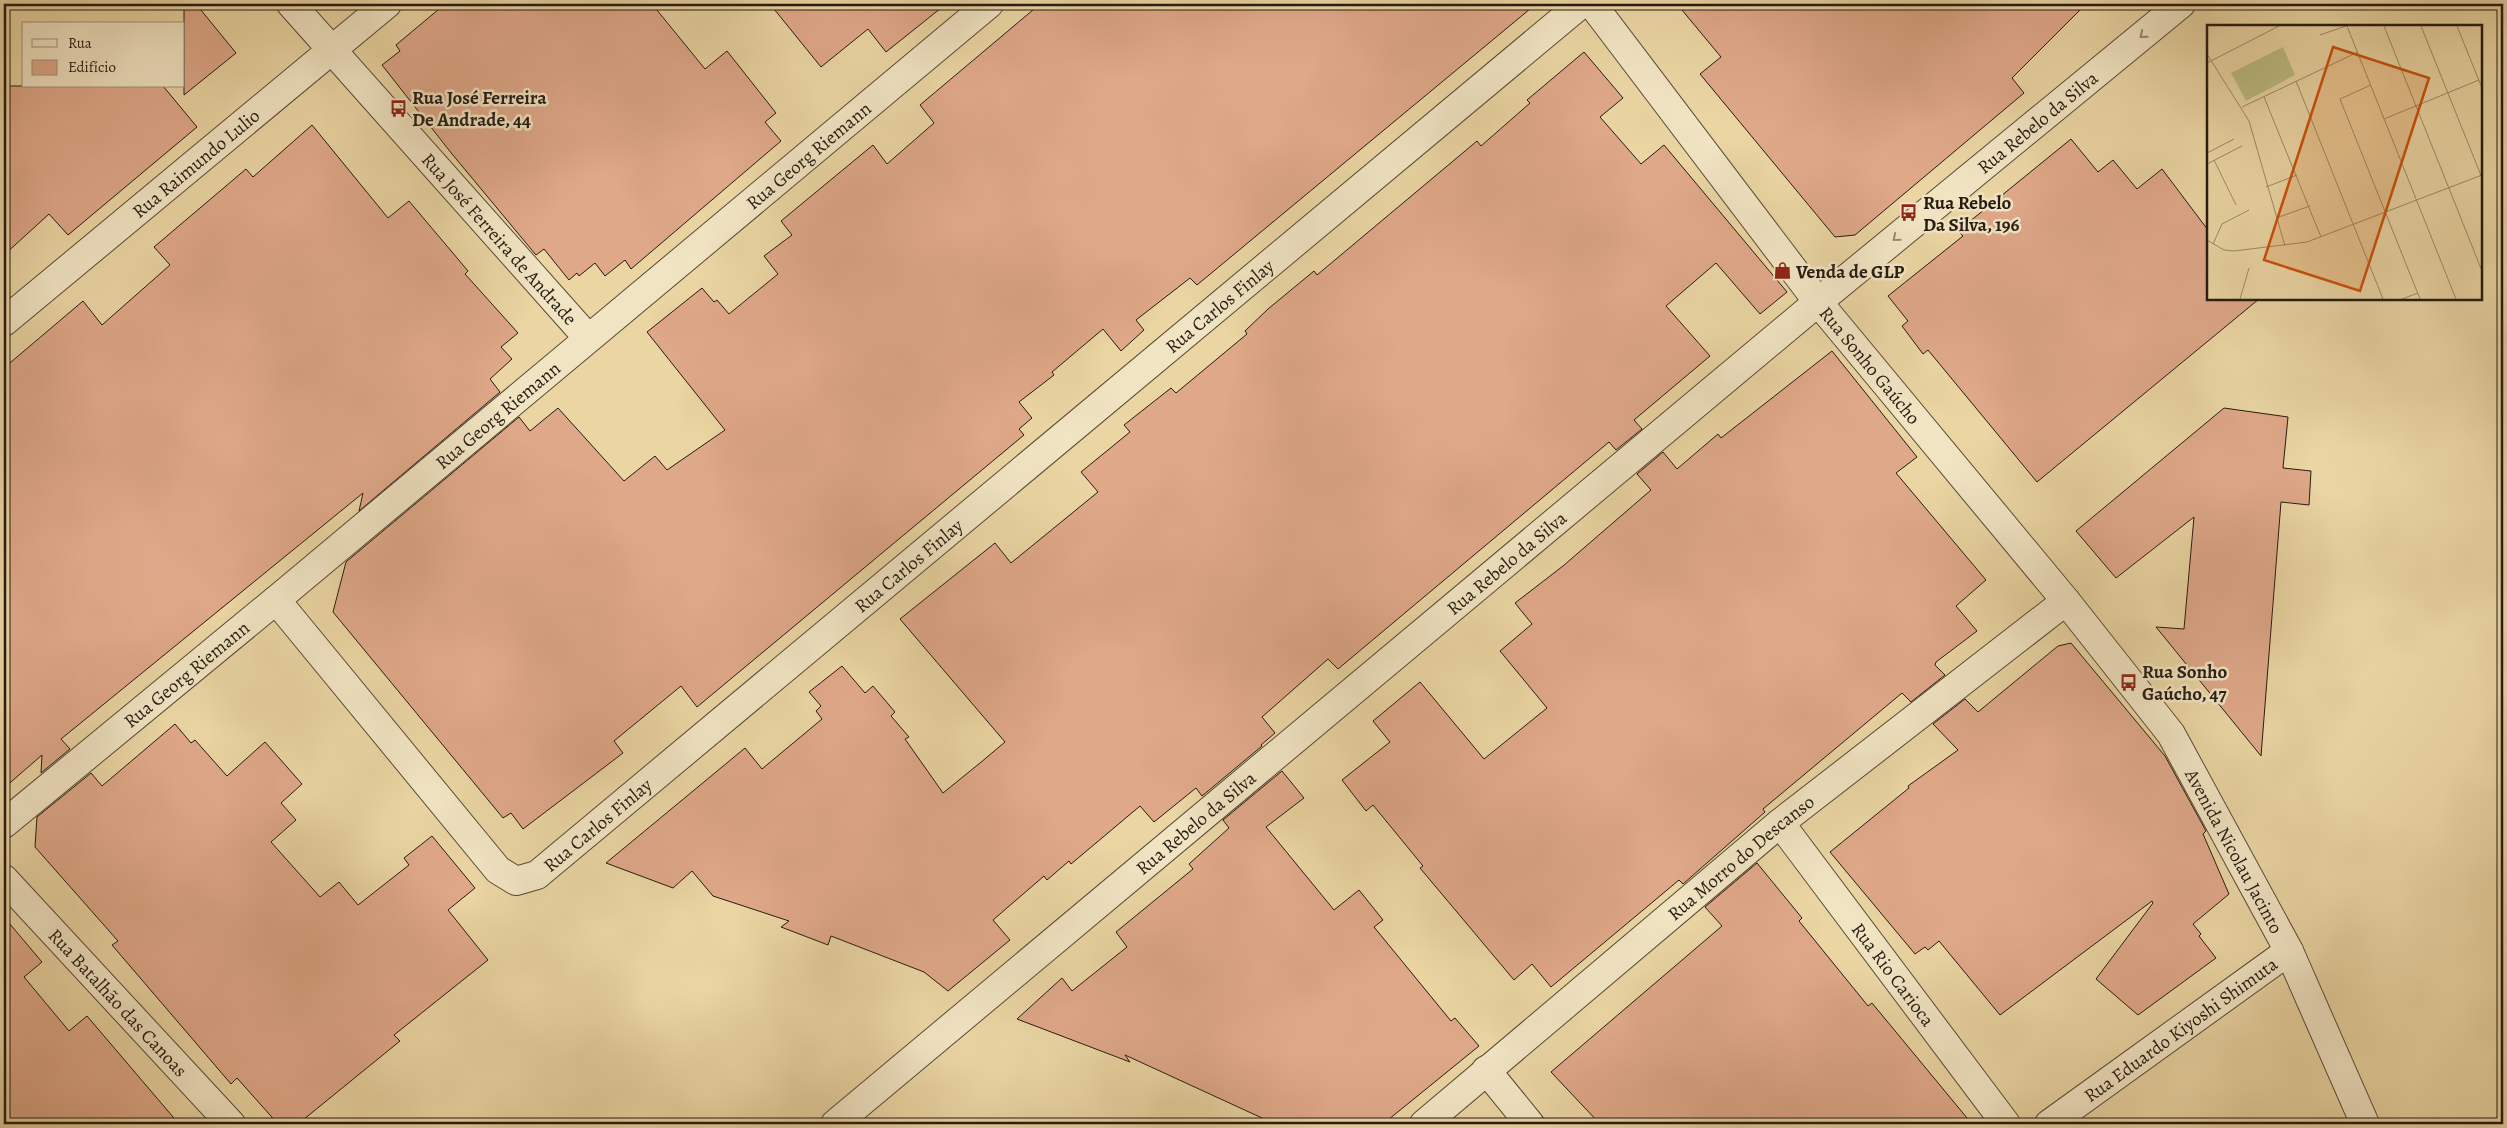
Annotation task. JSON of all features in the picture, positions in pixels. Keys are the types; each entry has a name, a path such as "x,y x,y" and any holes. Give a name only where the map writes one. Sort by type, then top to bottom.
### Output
{"street":[{"name":"Rua José Ferreira de Andrade","path":"292,4 588,338"},
{"name":"Rua Raimundo Lulio","path":"4,322 386,4"},
{"name":"Rua Georg Riemann","path":"4,824 276,600 989,4"},
{"name":"Rua Carlos Finlay","path":"276,600 498,870 516,881 537,875 1581,4"},
{"name":"Rua Sonho Gaúcho","path":"1592,4 1818,302 2066,601"},
{"name":"Rua Rebelo da Silva","path":"835,1124 1818,302 2181,4"},
{"name":"Rua Morro do Descanso","path":"1424,1124 1780,823 2066,601"},
{"name":"Avenida Nicolau Jacinto","path":"2066,601 2171,734 2289,951 2365,1124"},
{"name":"Rua Rio Carioca","path":"1780,823 2006,1124"},
{"name":"Rua Batalhão das Canoas","path":"4,879 231,1124"},
{"name":"Rua Eduardo Kiyoshi Shimuta","path":"2049,1124 2289,951"},
{"path":"1486,1070 1530,1124"}],"building":[{"path":"184,4 196,4 236,53 184,95 185,22"},
{"path":"445,4 652,4 705,69 727,51 776,113 765,122 781,141 631,269 625,260 605,276 595,263 579,276 577,273 569,280 544,249 536,255 452,154 382,65 400,51 396,45"},
{"path":"770,4 946,4 886,52 868,29 821,67"},
{"path":"1040,4 1536,4 1197,285 1190,278 1136,320 1144,330 1121,351 1103,329 1052,372 1054,375 1019,402 1032,418 1019,429 1024,435 697,707 681,686 614,741 623,753 523,829 511,813 503,818 333,612 346,562 519,417 530,431 558,408 624,481 655,456 667,470 725,430 647,332 702,288 714,302 717,300 729,314 778,274 764,256 792,235 781,221 873,145 887,164 934,123 920,105"},
{"path":"1677,4 2086,4 2012,78 2024,93 1855,235 1835,237 1700,74 1721,57"},
{"path":"1584,52 1623,98 1600,117 1641,164 1664,145 1787,292 1760,314 1716,263 1666,306 1710,356 1634,420 1642,429 1616,450 1609,442 1338,669 1328,659 1262,717 1275,733 1202,796 1196,788 1154,822 1140,806 1071,864 1069,861 1047,880 1044,876 993,920 1010,940 948,991 924,972 831,936 828,945 781,927 789,921 713,896 692,871 673,888 606,863 745,748 762,769 822,719 816,711 821,706 809,692 842,666 865,693 873,686 895,712 891,716 909,737 905,739 943,793 980,763 1005,742 900,619 995,543 1011,563 1098,492 1081,472 1130,432 1124,425 1171,388 1176,393 1247,334 1245,331 1268,309 1314,271 1317,275 1477,141 1481,146 1530,103 1527,100"},
{"path":"4,86 22,86 22,88 165,88 197,127 68,235 49,214 4,255"},
{"path":"312,125 388,218 409,201 468,271 465,274 518,333 501,347 512,359 490,379 500,392 359,511 363,493 61,739 70,749 41,773 42,755 4,788 4,368 83,301 102,325 170,265 154,247 246,169 253,177"},
{"path":"2071,139 2098,172 2113,160 2137,189 2162,169 2207,229 2207,300 2258,300 2037,482 1928,350 1923,354 1902,326 1908,321 1888,296 1963,236 1958,231"},
{"path":"1832,351 1917,457 1896,473 1986,580 1956,606 1977,631 1936,662 1935,665 1945,675 1911,702 1902,693 1763,809 1765,812 1683,884 1679,880 1551,987 1532,964 1514,980 1420,868 1423,866 1373,805 1366,811 1342,780 1390,742 1373,721 1420,682 1484,759 1547,708 1500,651 1532,624 1515,603 1563,566 1651,490 1637,474 1663,452 1677,469 1718,434 1721,438"},
{"path":"2224,408 2288,417 2283,468 2311,471 2309,505 2281,502 2261,756 2156,627 2184,629 2194,517 2116,578 2076,531"},
{"path":"2071,643 2165,756 2206,831 2203,834 2229,894 2193,924 2201,934 2199,936 2216,958 2138,1015 2096,979 2153,903 2152,901 2000,1015 1939,941 1928,950 1925,947 1915,954 1830,852 1909,788 1908,786 1958,750 1933,724 1965,699 1978,712 2058,646"},
{"path":"175,724 191,743 195,740 227,776 265,742 302,784 281,803 296,820 271,842 320,897 339,882 358,905 409,865 404,858 432,836 475,888 448,910 488,960 394,1035 400,1041 298,1124 278,1124 237,1078 231,1084 112,945 118,941 35,847 37,817 91,773 102,786"},
{"path":"1282,771 1304,798 1266,827 1334,910 1359,890 1383,920 1374,927 1451,1021 1455,1018 1479,1046 1383,1124 1275,1124 1125,1055 1130,1062 1017,1019 1062,978 1072,991 1127,947 1116,932 1193,869 1189,864 1229,828 1223,820"},
{"path":"1757,863 1802,918 1799,921 1868,1006 1872,1003 1972,1124 1600,1124 1551,1072 1722,926 1705,907"},
{"path":"4,917 42,962 24,977 69,1031 87,1016 179,1124 4,1124"}],"place":[{"name":"Rua José Ferreira De Andrade, 44","path":"398,108"},
{"name":"Rua Rebelo Da Silva, 196","path":"1909,213"},
{"name":"Venda de GLP","path":"1782,271"},
{"name":"Rua Sonho Gaúcho, 47","path":"2128,682"}]}
